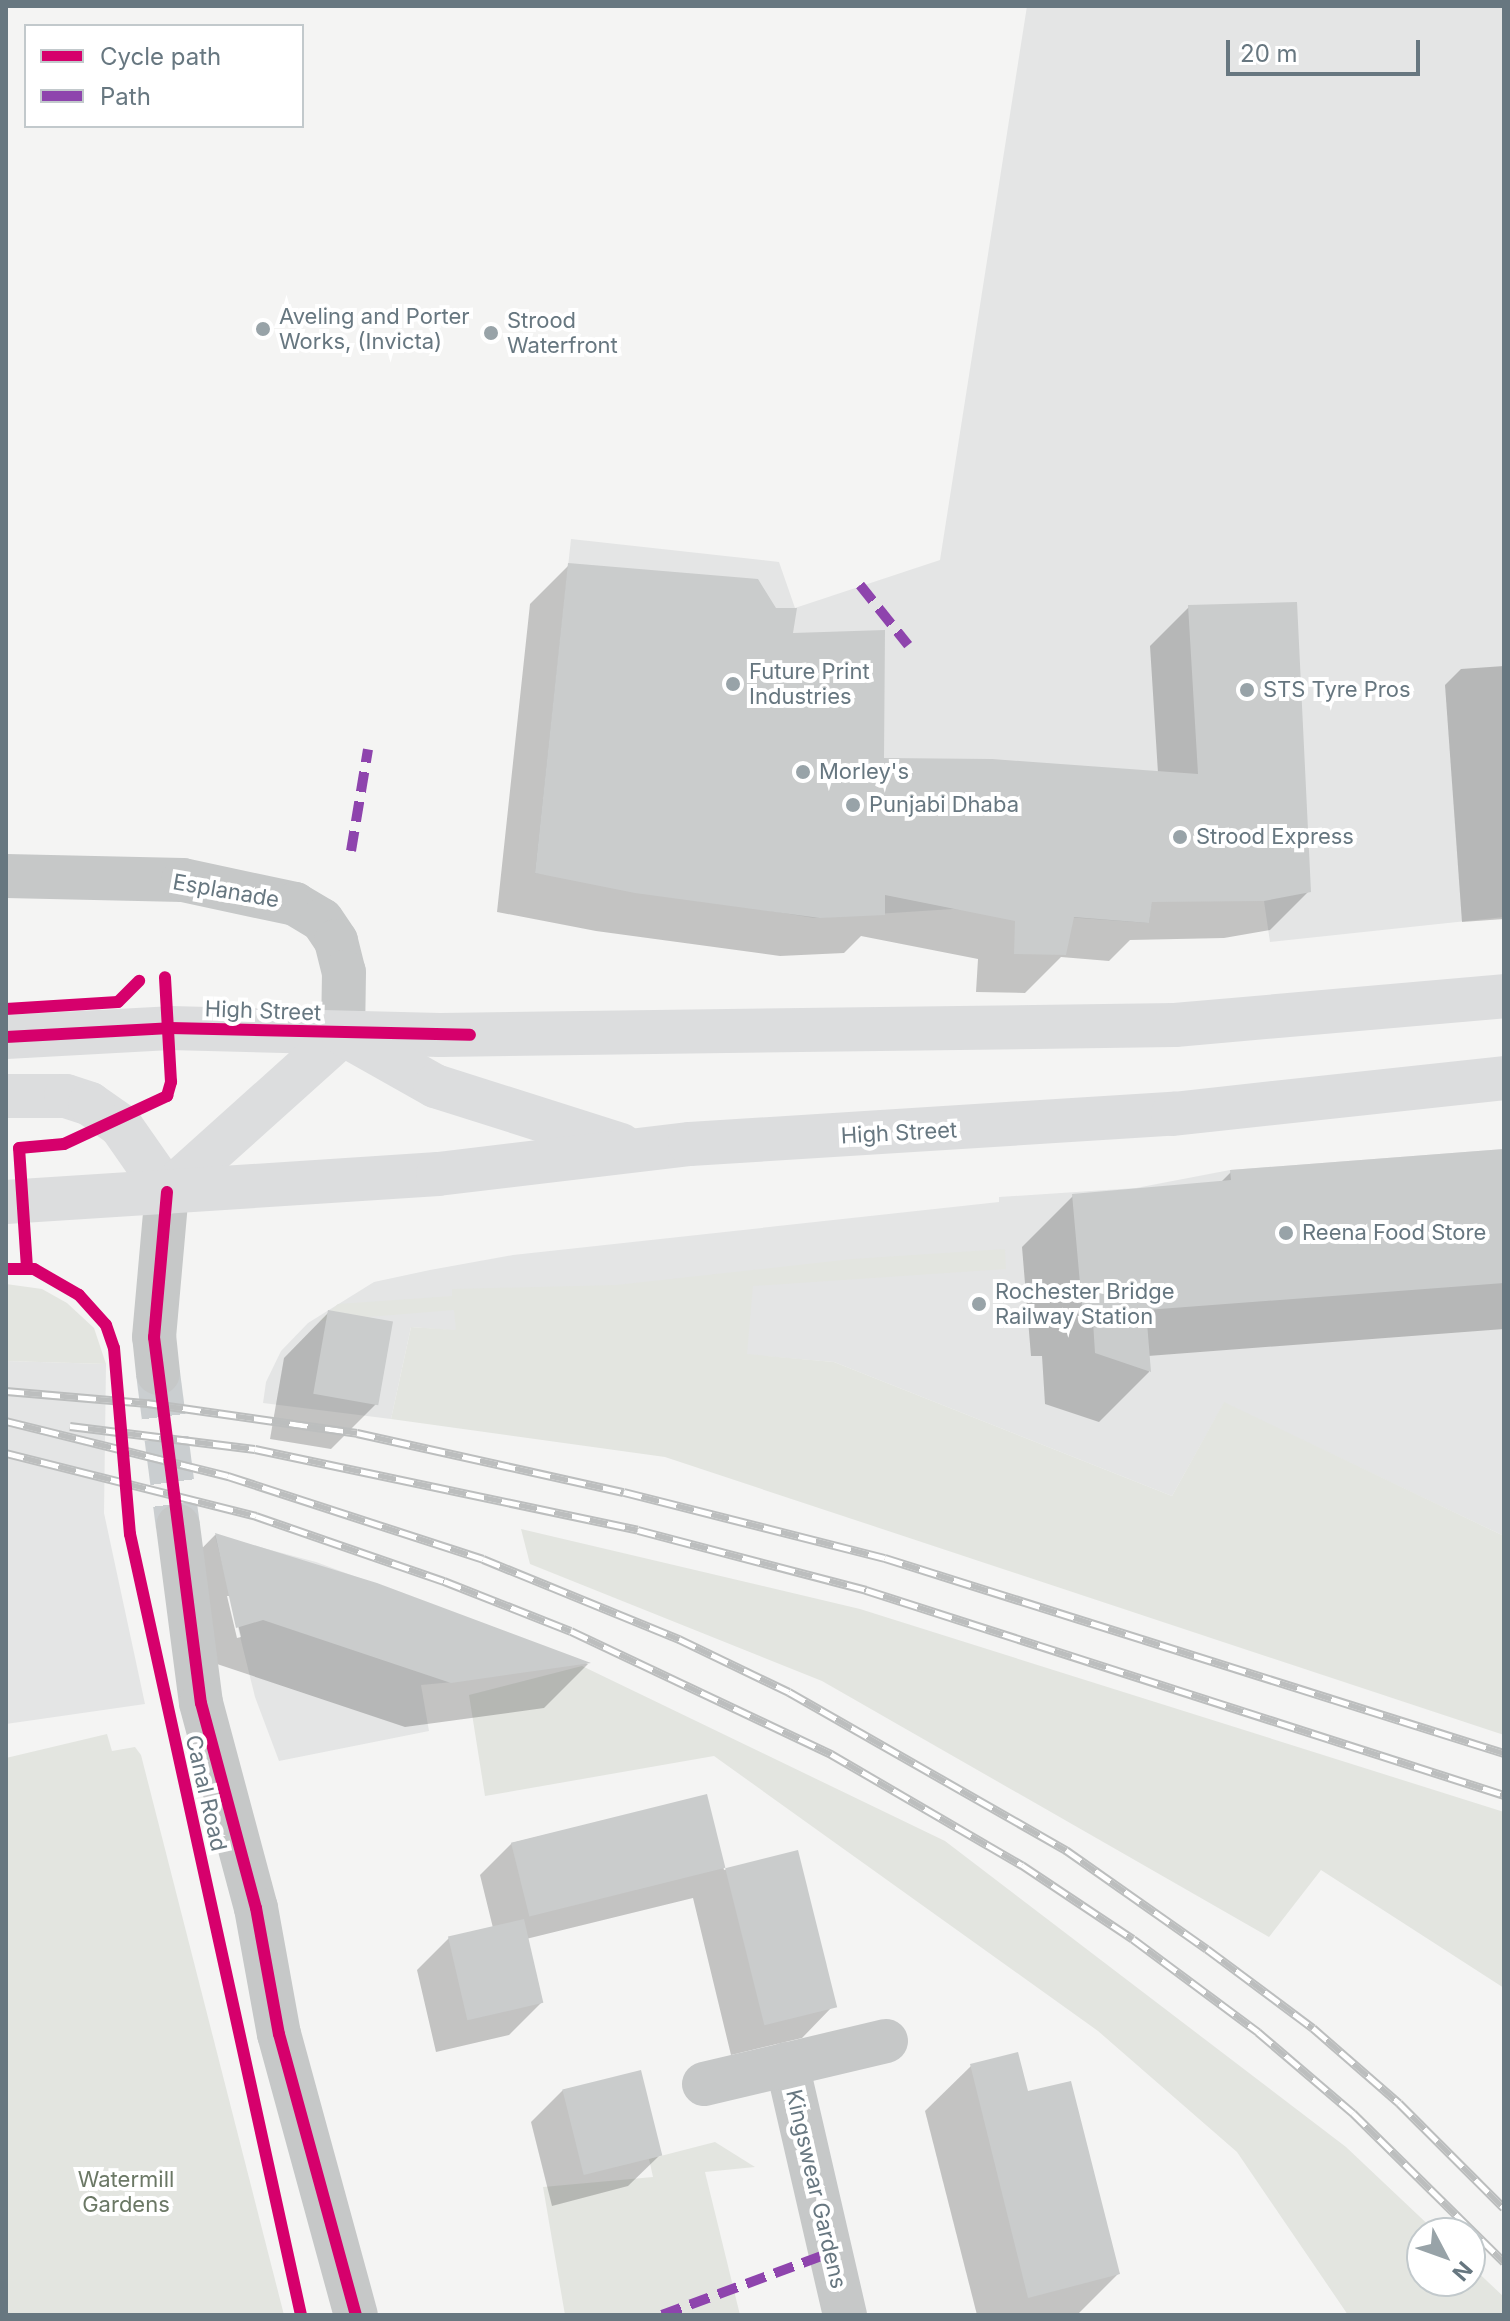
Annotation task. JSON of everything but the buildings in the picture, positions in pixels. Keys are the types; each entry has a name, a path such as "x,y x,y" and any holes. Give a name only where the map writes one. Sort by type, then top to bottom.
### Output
{"main road":[{"name":"High Street","path":"6,1037 170,1028 343,1034 1175,1025 1504,996"},
{"path":"6,1096 66,1096 90,1104 121,1126 167,1192 343,1034 435,1086 635,1149"},
{"name":"High Street","path":"6,1202 438,1174 635,1149 1173,1114 1504,1078"}],"street":[{"name":"Esplanade","path":"6,876 183,880 295,904 316,915 336,941 344,972 343,1034"},
{"path":"158,1373 154,1337 167,1192"},
{"name":"Canal Road","path":"178,1526 201,1703 256,1908 279,2034 356,2315"},
{"name":"Kingswear Gardens","path":"704,2084 886,2041"},
{"name":"Kingswear Gardens","path":"787,2064 845,2315"}],"shaded area":[{"path":"1027,6 1504,6 1504,917 1270,942 1264,901 1152,900 1149,923 953,909 814,918 535,873 571,539 779,562 795,608 940,560"},
{"path":"1504,1149 1504,1536 1224,1403 1172,1496 834,1362 411,1327 391,1419 263,1403 266,1382 281,1351 308,1323 374,1282 430,1270 513,1255 999,1202 999,1197 1136,1188 1230,1170"},
{"path":"6,1361 106,1364 104,1513 145,1704 6,1724"},
{"path":"215,1535 316,1562 535,1643 453,1682 421,1685 429,1731 279,1761 255,1697"}],"green space":[{"path":"1005,1249 1006,1269 753,1286 747,1354 834,1362 1172,1496 1224,1402 1504,1536 1504,1735 665,1457 391,1419 411,1327 456,1330 454,1310 319,1321 338,1304 452,1296 452,1289 616,1285 852,1259"},
{"path":"6,1284 42,1289 67,1303 94,1328 106,1364 6,1361"},
{"path":"521,1529 860,1609 1504,1812 1504,1988 1321,1870 1269,1937 822,1681 530,1564"},
{"path":"582,1666 945,1841 1346,2147 1420,2217 1406,2217 1406,2297 1486,2297 1486,2280 1504,2297 1504,2315 1348,2315 1237,2152 1098,2031 714,1756 485,1796 469,1695"},
{"name":"Watermill Gardens","path":"107,1734 112,1751 135,1747 141,1755 284,2315 6,2315 6,1758"},
{"path":"715,2142 755,2167 705,2172 740,2315 565,2315 543,2187 653,2177 649,2159"}],"tunnel":[{"path":"158,1373 178,1526"}],"railway":[{"path":"6,1391 147,1403 357,1433 624,1492 885,1558 1504,1753"},
{"path":"6,1421 228,1476 483,1559 679,1639 789,1692 1066,1850 1207,1949 1313,2028 1399,2103 1504,2208"},
{"path":"70,1426 255,1449 638,1530 866,1590 1504,1795"},
{"path":"6,1453 256,1516 444,1581 571,1631 831,1754 1022,1865 1133,1939 1258,2032 1353,2113 1504,2262"}],"marked path":[{"path":"860,585 908,645"},
{"path":"351,851 368,749"},
{"path":"662,2315 830,2253"}],"cycle path":[{"path":"27,1268 19,1148 64,1144 167,1096 171,1082 165,977"},
{"path":"6,1009 118,1002 139,981"},
{"path":"6,1037 170,1028 470,1035"},
{"path":"167,1192 154,1337 201,1703 256,1908 279,2034 356,2315"},
{"path":"6,1269 34,1269 79,1295 106,1325 114,1348 130,1534 301,2315"}],"place":[{"name":"Aveling and Porter Works, (Invicta)","path":"263,329"},
{"name":"Strood Waterfront","path":"491,333"},
{"name":"Future Print Industries","path":"733,684"},
{"name":"STS Tyre Pros","path":"1247,690"},
{"name":"Morley's","path":"803,772"},
{"name":"Punjabi Dhaba","path":"853,805"},
{"name":"Strood Express","path":"1180,837"},
{"name":"Reena Food Store","path":"1286,1233"},
{"name":"Rochester Bridge Railway Station","path":"979,1304"}]}
